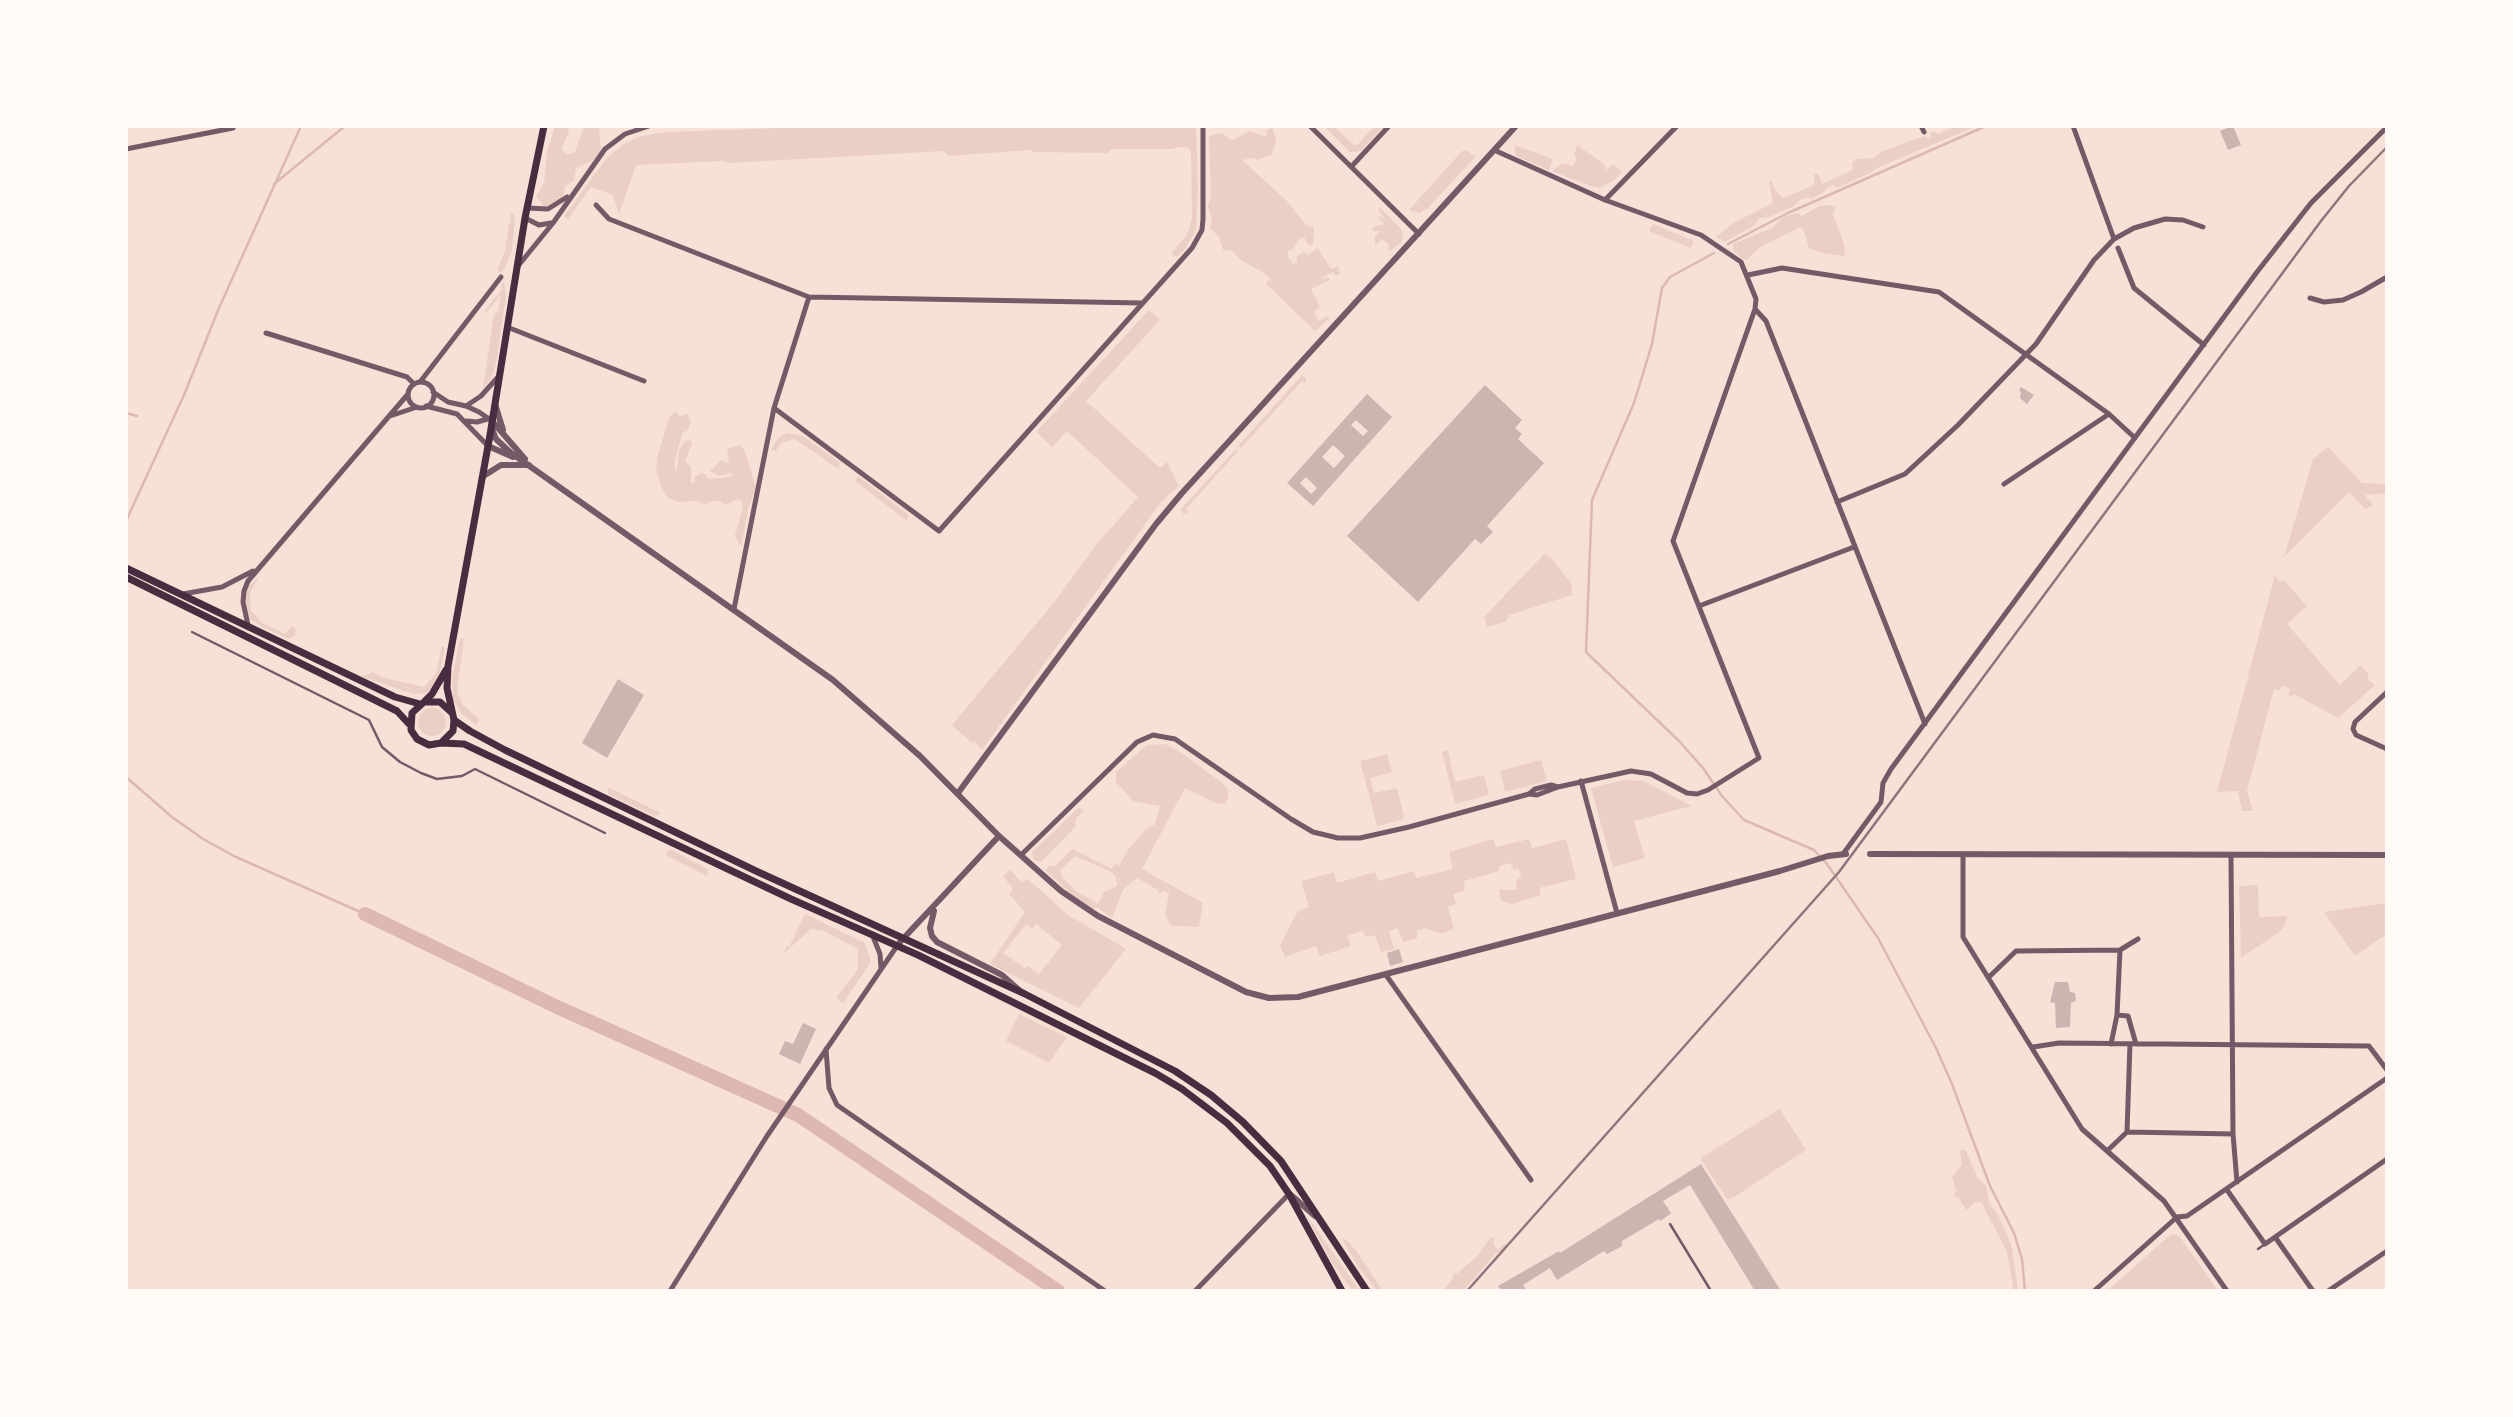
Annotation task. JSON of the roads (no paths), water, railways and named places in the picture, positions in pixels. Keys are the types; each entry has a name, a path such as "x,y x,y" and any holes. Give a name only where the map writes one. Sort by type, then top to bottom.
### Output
{"main road":[{"path":"441,743 452,734 453,716 447,688 448,666 488,446 525,218 544,126"},
{"path":"127,571 397,711 423,743 464,744 791,899 897,946 1182,1089 1240,1134 1270,1166 1289,1194 1342,1291"},
{"path":"180,598 248,625 395,697 422,703 440,702 453,716 493,744 756,871 1023,993 1153,1059 1211,1096 1257,1134 1282,1161 1367,1291"},
{"path":"410,725 412,713 435,690 448,666"}],"street":[{"path":"517,268 609,145 625,134 649,126"},
{"path":"774,408 939,531 1185,258 1202,230 1202,126"},
{"path":"1351,167 1389,126"},
{"path":"958,793 1156,524 1516,126"},
{"path":"1605,200 1677,126"},
{"path":"2073,126 2114,239"},
{"path":"1310,127 1419,234"},
{"path":"126,149 233,128"},
{"path":"491,421 500,443 530,466 833,680 920,756 999,836 1061,891 1098,916 1246,992 1269,998 1298,997 1828,856 1845,854 1881,802 1886,776 2261,267 2311,203 2387,128"},
{"path":"1021,855 1137,742 1153,735 1175,739 1291,819 1313,832 1338,838 1367,837 1529,794 1535,789 1551,785 1558,787 1617,773 1641,771 1687,793 1697,794 1709,790 1759,758 1672,541 1755,309 1755,294 1748,275 1741,262 1709,240 1605,200 1494,150"},
{"path":"527,208 548,209 572,192"},
{"path":"596,205 609,219 809,297 1142,303"},
{"path":"525,218 540,225 553,223"},
{"path":"1837,502 1905,474 2036,344 2099,252 2114,239 2134,228 2165,219 2182,220 2203,227"},
{"path":"2118,248 2133,288 2204,345"},
{"path":"1748,275 1782,268 1939,292 2109,414 2135,438"},
{"path":"180,598 222,587 244,578 258,567 388,418 500,277"},
{"path":"2309,298 2329,302 2343,300 2387,277"},
{"path":"734,609 774,408 809,297"},
{"path":"1755,309 1766,321 1925,724"},
{"path":"507,327 644,381"},
{"path":"266,333 428,385 448,402 466,405 491,421 530,466"},
{"path":"466,405 486,391 499,374"},
{"path":"426,406 432,400 433,392"},
{"path":"408,394 410,402 417,407"},
{"path":"495,401 505,436"},
{"path":"388,418 426,406 444,410 464,420 491,421"},
{"path":"2004,484 2109,414"},
{"path":"464,420 488,446 530,466"},
{"path":"482,477 501,465 530,466"},
{"path":"1699,606 1854,547"},
{"path":"248,625 243,612 244,591 258,567"},
{"path":"2387,692 2354,723 2353,729 2356,734 2387,749"},
{"path":"1581,781 1617,914"},
{"path":"670,1291 767,1136 881,968 904,938 999,836"},
{"path":"1870,854 2387,855"},
{"path":"1964,855 1963,937 2082,1129 2164,1201 2227,1291"},
{"path":"2231,856 2233,1134 2237,1182"},
{"path":"936,906 930,928 937,942 1002,975 1023,993"},
{"path":"872,934 880,954 881,968"},
{"path":"1989,977 2016,951 2120,950 2138,939"},
{"path":"2111,1044 2117,1015 2120,950"},
{"path":"1386,975 1531,1180"},
{"path":"2117,1015 2128,1016 2133,1044 2127,1132"},
{"path":"2033,1047 2059,1043 2369,1046 2387,1070"},
{"path":"826,1049 830,1088 838,1105 1105,1291"},
{"path":"2094,1291 2177,1217 2188,1216 2387,1078"},
{"path":"2107,1150 2127,1132 2233,1134"},
{"path":"2227,1189 2265,1244 2387,1159"},
{"path":"1195,1291 1289,1194 1319,1219"},
{"path":"2275,1237 2313,1291"},
{"path":"2328,1291 2387,1251"}],"lane":[{"path":"192,632 369,720 382,747 400,762 421,773 437,779 462,776 475,769 606,833"},
{"path":"1670,1224 1711,1291"},
{"path":"2258,1249 2265,1244"}],"waterway":[{"path":"126,521 301,126"},
{"path":"274,184 345,126"},
{"path":"1728,244 1788,213 1986,126"},
{"path":"1714,253 1670,277 1662,288 1652,344 1634,403 1592,500 1586,652 1679,741 1744,820 1814,850 1827,864 1878,938 1952,1084 1990,1186 2014,1233 2022,1259 2025,1291"},
{"path":"126,413 137,416"},
{"path":"126,777 172,817 203,839 236,857 365,914"},
{"path":"365,914 555,1006 798,1115 1058,1291"}],"railway":[{"path":"1467,1291 1839,872 2321,221 2349,186 2387,147"}]}
